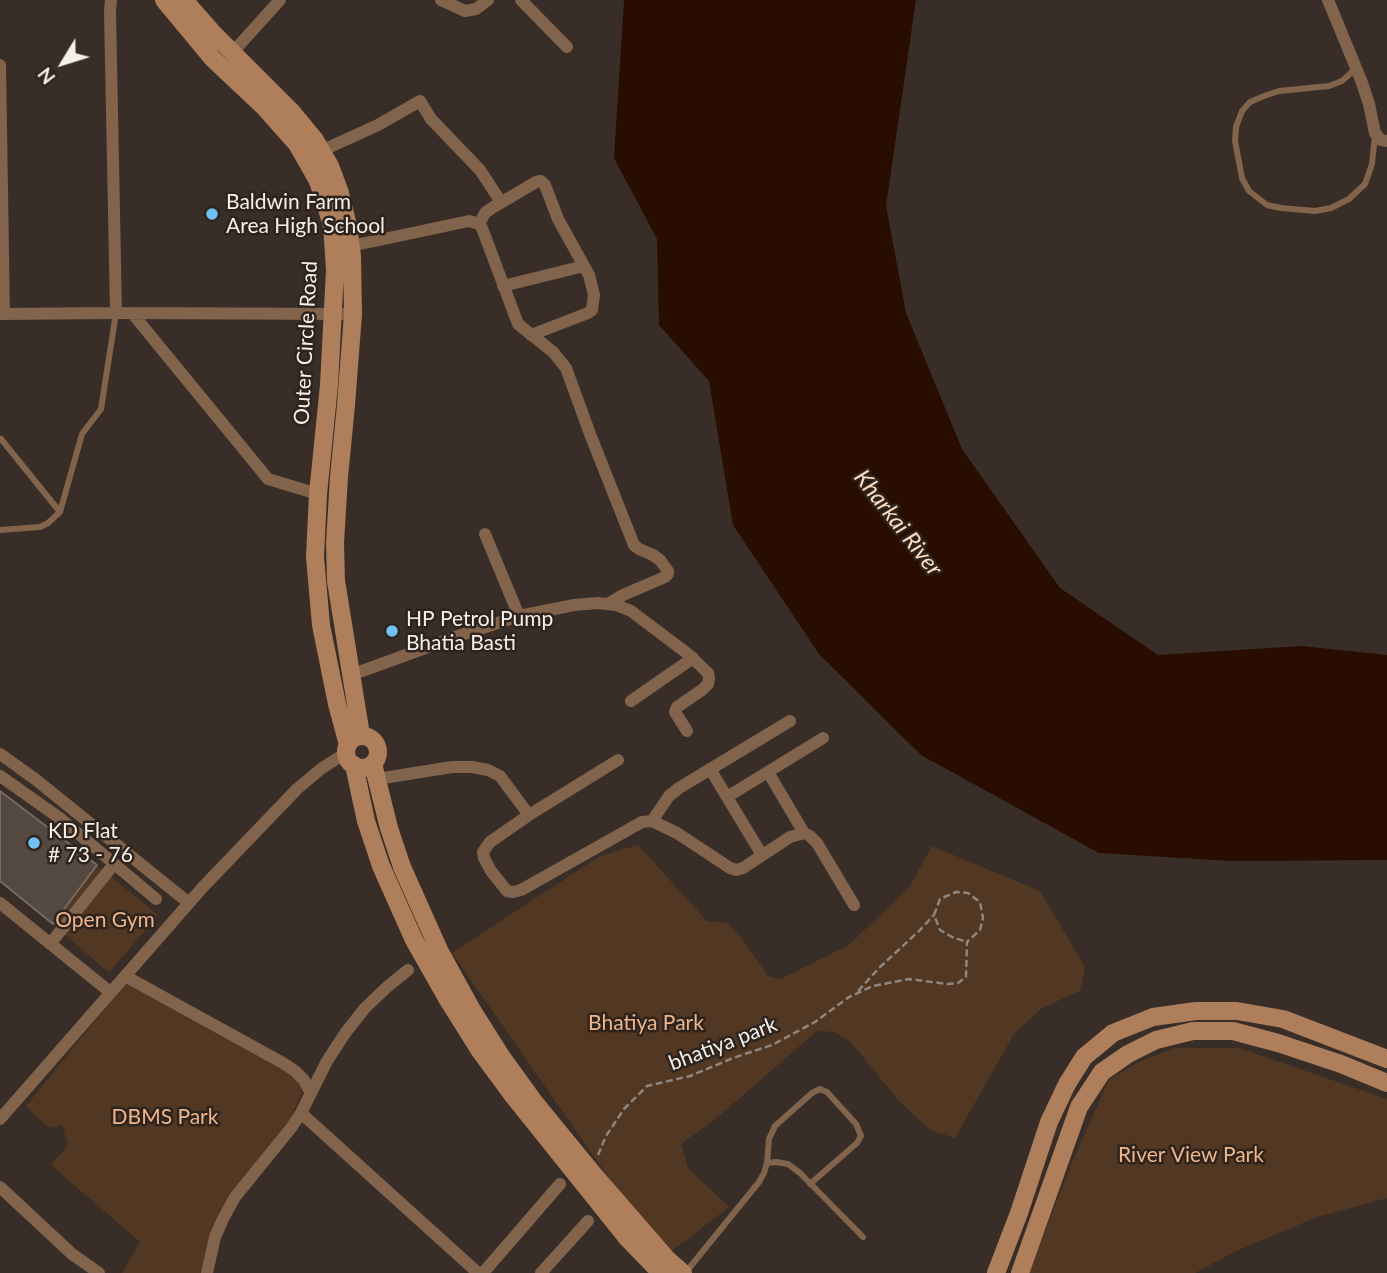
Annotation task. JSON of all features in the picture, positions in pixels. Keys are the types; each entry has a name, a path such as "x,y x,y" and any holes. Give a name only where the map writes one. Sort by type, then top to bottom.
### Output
{"main road":[{"name":"Outer Circle Road","path":"164,0 213,59 264,107 298,144 318,181 332,225 335,270 333,313 315,557 321,625 337,704 352,750"},
{"name":"Outer Circle Road","path":"184,0 232,53 291,111 315,141 330,166 348,226 352,256 353,314 335,542 336,581 351,675 352,750"},
{"path":"352,750 368,736 377,746 379,752 375,771 402,867 439,950 501,1056 594,1175 667,1259 684,1273"},
{"path":"352,750 360,768 367,767 375,771"},
{"path":"352,750 366,821 381,866 414,940 448,1000 480,1051 511,1093 628,1239 661,1273"},
{"path":"996,1273 1049,1122 1067,1084 1084,1057 1114,1033 1153,1017 1196,1011 1237,1011 1283,1019 1387,1059"},
{"path":"1020,1273 1079,1107 1102,1072 1128,1054 1156,1040 1192,1031 1233,1031 1279,1043 1387,1083"}],"street":[{"path":"111,0 116,313"},
{"path":"232,53 280,0"},
{"path":"441,0 466,11 476,9 488,0"},
{"path":"521,0 567,47"},
{"path":"1328,0 1369,104 1375,133 1381,140 1387,141"},
{"path":"0,65 2,314 353,314"},
{"path":"321,151 378,125 420,101 431,119 480,170 501,202"},
{"path":"479,223 485,214 501,202 539,181 543,183 558,219 584,266 592,284 592,310 530,335"},
{"path":"351,246 469,221 479,223 518,324 554,352 566,368 634,545 660,560 668,570 665,577 623,594 608,604"},
{"path":"503,286 584,266"},
{"path":"132,313 268,479 318,494"},
{"path":"485,534 519,616"},
{"path":"351,675 519,616 574,604 616,605 631,611 694,658 708,673 708,684 677,707 675,712 687,732"},
{"path":"631,701 694,658"},
{"path":"652,821 669,796 679,788 790,721"},
{"path":"727,797 823,738"},
{"path":"0,1119 189,902 297,789 322,768 352,750"},
{"path":"0,754 189,902"},
{"path":"618,760 490,842 483,852 484,858 491,872 507,891 521,890 642,822 652,821 736,870 790,837 804,834 810,836 817,843 854,905"},
{"path":"375,771 452,767 488,769 500,776 529,815"},
{"path":"710,769 762,855"},
{"path":"768,772 804,834"},
{"path":"0,776 61,819 156,899"},
{"path":"50,944 114,864"},
{"path":"3,910 110,992"},
{"path":"207,1273 215,1237 236,1196 291,1128 346,1032 365,1008 408,970"},
{"path":"125,975 283,1063 304,1080 310,1092"},
{"path":"301,1113 481,1273 560,1184"},
{"path":"0,1187 72,1254 99,1273"},
{"path":"541,1273 588,1221"}],"lane":[{"path":"1354,62 1352,72 1342,81 1329,86 1279,91 1250,102 1242,111 1236,127 1235,141 1242,178 1249,191 1267,205 1315,211 1331,208 1349,199 1365,184 1372,164 1375,133"},
{"path":"0,530 40,527 60,512 82,434 101,409 116,313"},
{"path":"1,439 60,512"},
{"path":"684,1273 759,1182 767,1163 769,1139 775,1126 820,1089 827,1092 856,1124 861,1136 857,1143 810,1184"},
{"path":"767,1163 776,1161 788,1164 863,1237"}],"path":[{"name":"bhatiya park","path":"594,1175 599,1151 606,1136 624,1109 647,1086 690,1076 772,1045 873,986 909,979 958,983 966,977 967,942 980,930 983,918 980,902 968,893 956,892 940,899 934,915"},
{"path":"856,994 934,915 940,930 967,942"}],"green space":[{"name":"Bhatiya Park","path":"638,845 707,921 727,923 744,941 768,976 781,979 849,945 910,886 932,846 1040,891 1085,967 1080,991 1042,1008 1014,1034 955,1138 930,1130 898,1100 850,1041 834,1032 817,1031 712,1122 681,1144 688,1168 729,1207 664,1257 452,953 600,856"},
{"name":"Open Gym","path":"97,865 158,915 109,973 53,924"},
{"name":"DBMS Park","path":"127,981 300,1076 302,1094 290,1119 219,1212 203,1273 122,1273 140,1242 51,1165 68,1145 62,1125 49,1128 26,1106"},
{"name":"River View Park","path":"1175,1048 1239,1048 1387,1099 1387,1198 1317,1217 1234,1252 1195,1273 1028,1273 1109,1080 1141,1061"}],"water":[{"name":"Kharkai River","path":"624,0 916,0 886,206 906,313 962,449 1060,588 1158,655 1302,646 1387,655 1387,860 1232,861 1099,853 921,755 819,654 733,525 709,381 659,325 657,239 614,158"}],"building":[{"name":"KD Flat # 73 - 76","path":"0,791 97,865 53,924 0,881"}],"place":[{"name":"Baldwin Farm Area High School","path":"212,214"},
{"name":"HP Petrol Pump Bhatia Basti","path":"392,631"},
{"name":"KD Flat # 73 - 76","path":"34,843"}]}
